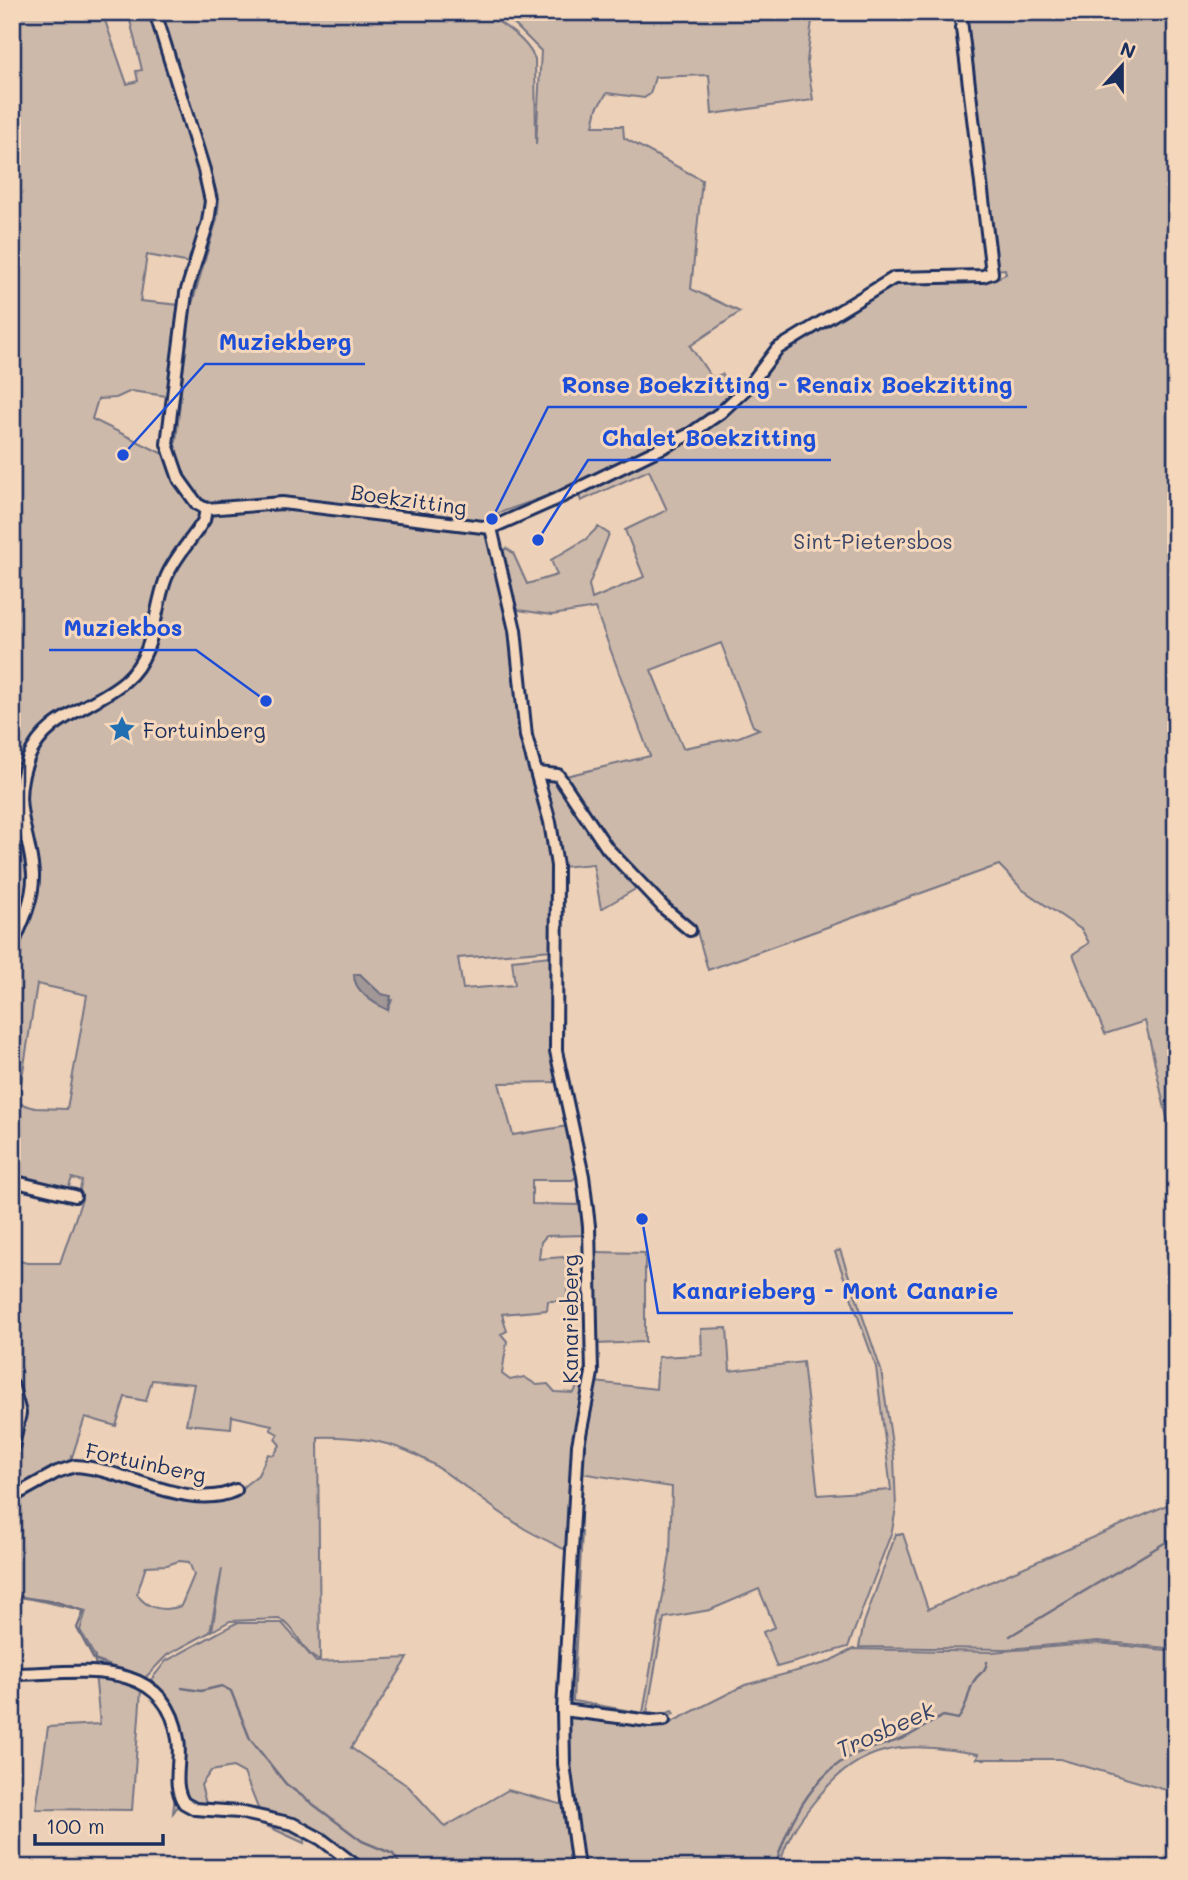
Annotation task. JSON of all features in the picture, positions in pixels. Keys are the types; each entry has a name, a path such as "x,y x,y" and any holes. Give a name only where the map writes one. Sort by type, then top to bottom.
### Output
{"street":[{"path":"12,946 28,904 33,881 20,805 28,760 38,740 56,722 110,692 136,669 151,638 166,579 204,520 206,509 197,504 178,479 167,444 183,306 208,222 211,201 155,12"},
{"name":"Boekzitting","path":"206,509 282,503 491,527 561,497 690,434 720,413 749,386 777,349 894,278 983,276 992,273 960,12"},
{"name":"Kanarieberg","path":"491,527 515,630 526,736 538,773 557,866 556,1051 586,1199 593,1373 578,1445 563,1710 564,1764 578,1868"},
{"path":"538,773 558,775 607,848 665,909 690,930"},
{"path":"12,1181 75,1196"},
{"path":"12,1384 20,1413 12,1451"},
{"name":"Fortuinberg","path":"12,1497 57,1472 75,1466 194,1495 215,1496 236,1490"},
{"path":"12,1674 101,1670 143,1686 161,1699 175,1721 179,1748 177,1783 184,1803 195,1808 250,1814 293,1824 311,1832 359,1868"},
{"path":"563,1710 650,1721 664,1720"}],"green space":[{"name":"Sint-Pietersbos","path":"12,12 102,12 127,84 138,81 136,71 142,70 129,16 140,12 483,12 520,38 535,59 536,145 541,51 502,12 813,12 807,61 813,100 712,114 709,75 655,77 650,94 644,98 607,93 597,108 593,126 623,126 624,138 702,180 691,289 740,312 690,346 712,378 722,374 736,394 780,351 893,282 995,279 1006,274 1005,269 996,270 963,12 1176,12 1176,1151 1145,1021 1105,1034 1073,954 1089,943 1082,930 1023,890 999,865 708,970 696,928 621,857 602,833 566,776 650,756 595,608 552,615 519,610 513,603 502,552 506,548 513,553 527,584 557,575 551,560 586,539 598,527 609,534 589,585 592,599 644,577 625,530 667,510 649,470 581,501 575,486 485,518 510,628 558,898 552,950 458,958 463,989 515,985 512,960 551,956 557,1082 499,1083 513,1135 568,1126 579,1175 572,1180 532,1180 532,1204 584,1205 587,1235 546,1236 541,1242 539,1259 563,1257 570,1264 566,1301 548,1301 547,1310 502,1314 507,1331 501,1334 507,1341 502,1374 510,1380 524,1377 537,1385 548,1384 555,1392 574,1393 584,1370 590,1372 568,1551 525,1529 431,1463 409,1452 383,1443 354,1438 318,1437 320,1661 308,1652 291,1628 279,1619 230,1621 212,1631 222,1569 210,1632 167,1655 142,1681 95,1667 95,1657 80,1630 86,1611 19,1596 12,1590 12,1500 38,1484 81,1469 194,1497 235,1493 236,1499 239,1490 258,1475 268,1454 274,1455 280,1445 275,1439 278,1434 271,1430 272,1425 232,1416 231,1428 186,1424 194,1384 152,1380 146,1401 125,1397 116,1426 85,1417 70,1463 12,1496 12,1457 17,1446 19,1396 12,1377 12,1259 27,1263 60,1263 82,1199 78,1197 82,1181 72,1178 67,1192 12,1179","holes":["169,35 219,200 217,219 189,314 176,442 163,454 92,419 98,399 116,398 131,391 167,396 180,305 140,301 147,255 191,263 207,213 204,185 158,38","721,643 753,726 759,729 739,737 683,748 651,670","354,974 360,974 374,989 392,1000 388,1010","37,984 87,995 67,1109 35,1108 18,1103","189,1562 194,1575 181,1606 156,1608 141,1599 137,1594 146,1566"]},
{"path":"557,778 639,887 601,909 593,864 561,867 546,782"},
{"path":"840,1250 881,1370 894,1458 896,1508 892,1531 848,1647 777,1667 763,1632 775,1627 759,1589 710,1610 664,1618 647,1713 663,1715 672,1711 674,1714 660,1719 569,1704 578,1530 582,1531 573,1701 643,1713 670,1555 672,1487 580,1473 582,1446 595,1382 656,1389 658,1357 702,1355 701,1329 727,1328 730,1371 803,1362 818,1495 891,1490 876,1367 835,1252"},
{"path":"594,1252 645,1253 645,1342 596,1344"},
{"path":"1176,1497 1176,1649 1098,1641 1007,1649 859,1647 864,1623 896,1534 903,1534 928,1609 1174,1502"},
{"path":"236,1623 282,1623 316,1662 408,1658 351,1748 408,1786 445,1827 508,1790 564,1805 575,1868 367,1868 260,1813 244,1773 233,1767 211,1771 201,1785 207,1807 188,1799 183,1785 182,1745 177,1721 167,1695 155,1690 151,1680 166,1661"},
{"path":"1098,1643 1176,1651 1176,1793 1060,1759 977,1759 978,1754 952,1750 887,1750 868,1756 832,1782 797,1825 788,1841 779,1868 582,1868 566,1760 568,1719 573,1715 668,1724 745,1685 826,1663 853,1649 992,1652"},
{"path":"95,1673 120,1677 144,1688 155,1696 171,1716 177,1746 178,1796 173,1813 176,1764 172,1727 164,1710 141,1690 132,1810 36,1809 48,1727 100,1724"},
{"path":"254,1820 310,1834 350,1868 306,1836 304,1843"}],"shaded area":[{"path":"354,974 360,974 381,994 391,996 388,1010 361,991"}],"waterway":[{"name":"Trosbeek","path":"1010,1636 1176,1536"},
{"path":"12,1596 57,1602 84,1611 77,1628 94,1660 132,1674"},
{"name":"Trosbeek","path":"775,1868 785,1837 802,1805 835,1766 849,1757 903,1738 943,1716 958,1719 974,1681 985,1669 987,1662"},
{"path":"149,1681 153,1682"},
{"path":"182,1688 201,1691 222,1686 231,1691 250,1739 286,1784 362,1841 393,1854 402,1868"}],"place":[{"name":"Muziekberg","path":"123,455"},
{"name":"Ronse Boekzitting - Renaix Boekzitting","path":"492,519"},
{"name":"Chalet Boekzitting","path":"538,540"},
{"name":"Muziekbos","path":"266,701"},
{"name":"Fortuinberg","path":"122,729"},
{"name":"Kanarieberg - Mont Canarie","path":"642,1219"}]}
